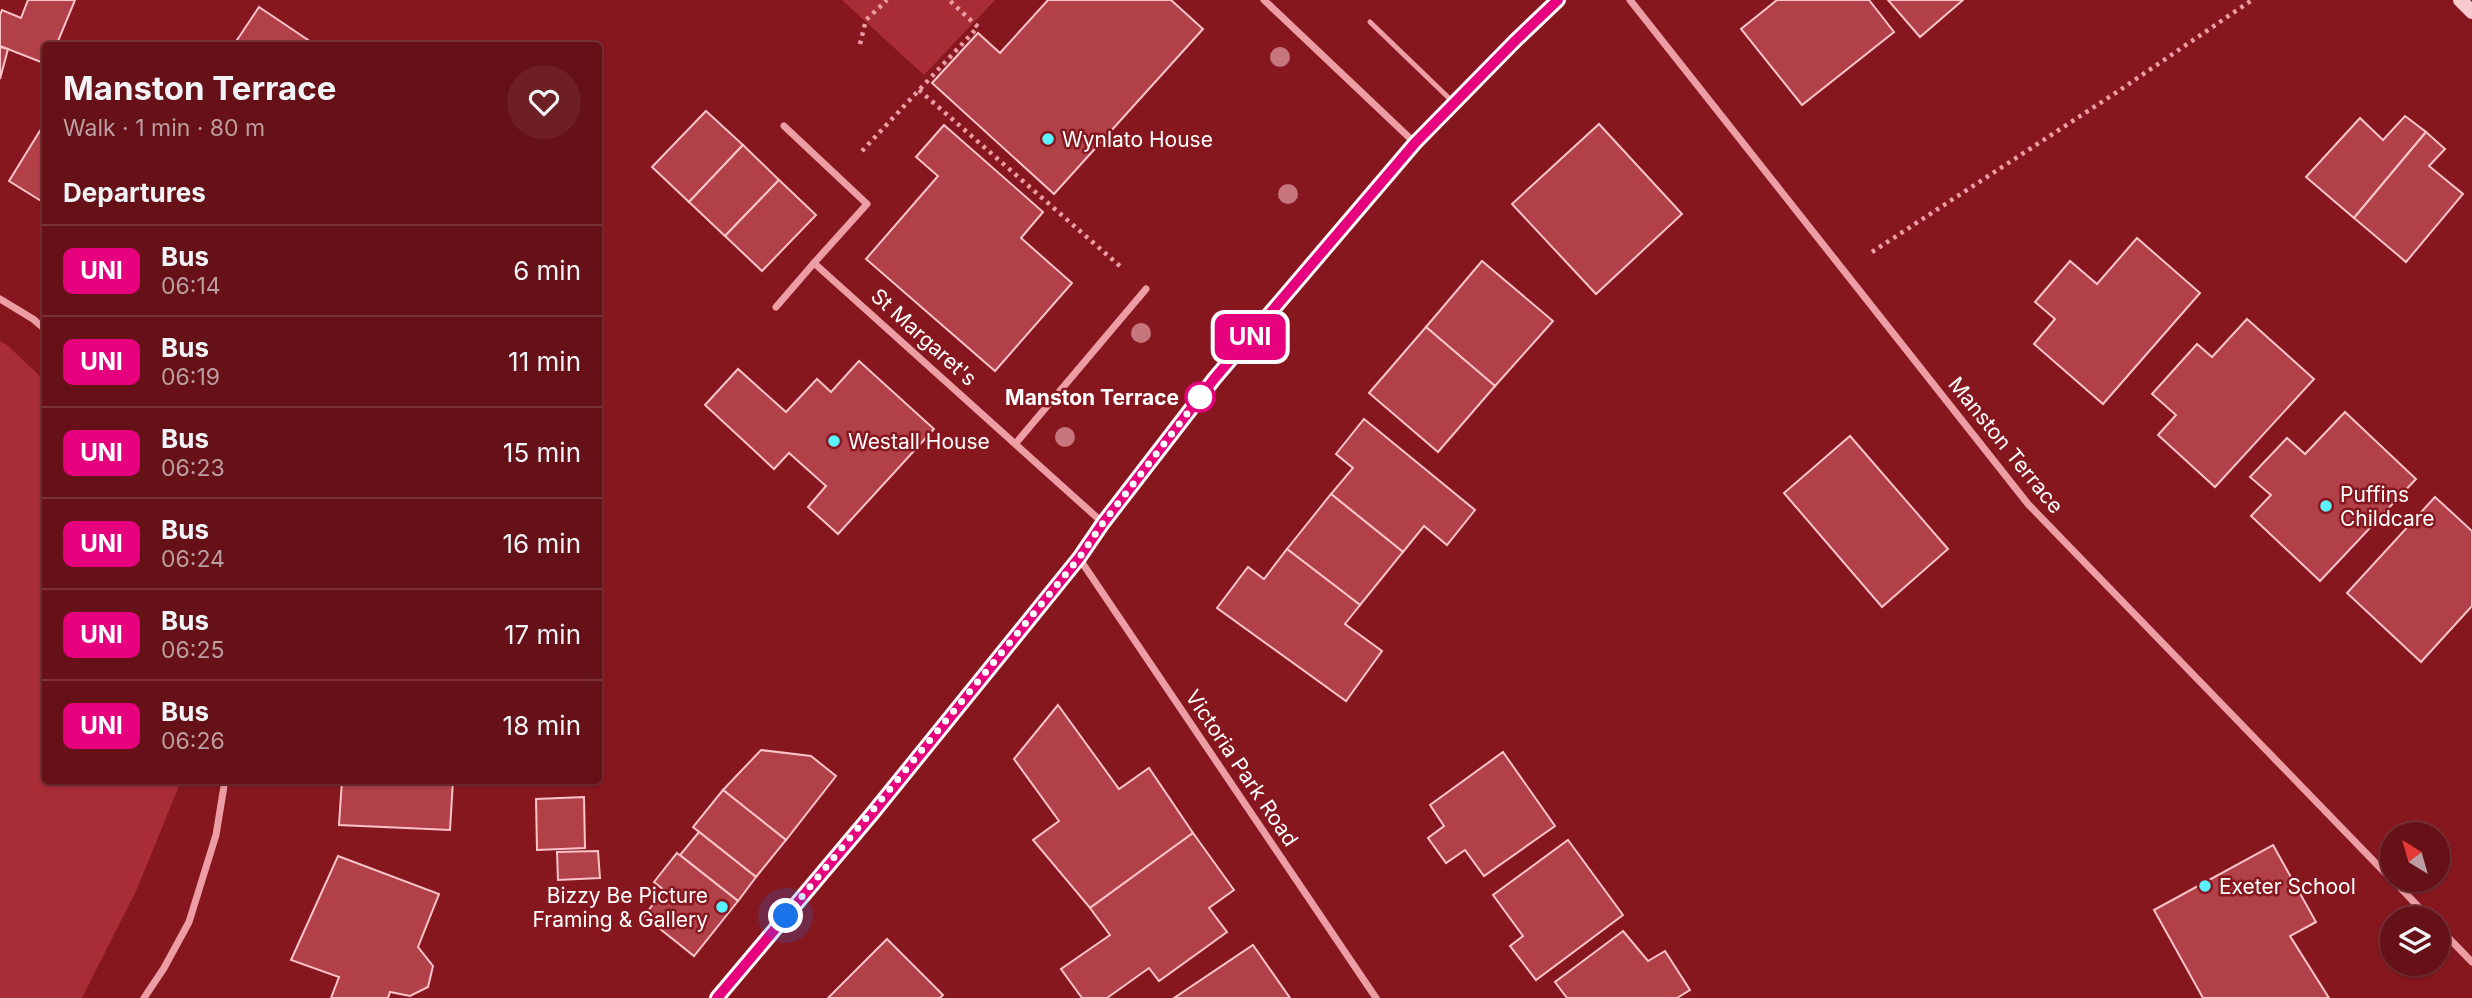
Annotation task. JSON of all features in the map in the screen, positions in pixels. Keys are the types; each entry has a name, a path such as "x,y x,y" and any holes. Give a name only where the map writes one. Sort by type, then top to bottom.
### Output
{"street":[{"path":"1264,0 1415,143"},
{"path":"718,998 872,814 1079,558 1214,379 1415,143 1558,0"},
{"name":"Manston Terrace","path":"1630,0 2028,504 2380,867"},
{"path":"2460,0 2472,12"},
{"path":"776,307 867,204 784,126"},
{"name":"St Margaret's","path":"814,263 1103,523"},
{"path":"1016,443 1146,289"},
{"path":"0,299 42,327"},
{"name":"Victoria Park Road","path":"1079,558 1376,998"},
{"path":"144,998 189,922 216,835 224,784"},
{"name":"Manston Terrace","path":"2404,892 2418,906"},
{"path":"2450,939 2472,962"}],"lane":[{"path":"1370,22 1454,103"}],"path":[{"path":"860,44 866,20 887,0"},
{"path":"838,177 978,27 949,0"},
{"path":"1844,270 2117,92 2252,0"},
{"path":"919,89 1121,267"}],"shaded area":[{"path":"842,0 995,0 924,75"},
{"path":"0,341 42,378 42,784 180,784 137,889 82,998 0,998"}],"building":[{"path":"28,0 75,0 58,42 42,42 42,62 0,46 2,10 21,18"},
{"name":"Wynlato House","path":"1048,0 1171,0 1203,29 1054,194 932,83 978,33 1000,53"},
{"path":"1777,0 1869,0 1894,32 1802,105 1741,29"},
{"path":"1888,0 1963,0 1920,37"},
{"path":"259,7 311,42 236,42"},
{"path":"0,47 8,49 0,79"},
{"path":"706,111 743,145 689,202 652,167"},
{"path":"2405,116 2426,132 2354,218 2306,177 2360,118 2383,140"},
{"path":"1599,124 1682,214 1596,294 1512,204"},
{"path":"944,125 1043,212 1021,238 1072,283 995,371 866,259 938,176 916,157"},
{"path":"42,127 42,202 9,181"},
{"path":"2426,132 2445,149 2429,166 2463,194 2406,262 2354,218"},
{"path":"743,145 779,180 725,236 689,202"},
{"path":"779,180 816,215 762,271 725,236"},
{"path":"2137,238 2200,293 2103,404 2034,344 2055,319 2035,302 2070,261 2097,284"},
{"path":"1482,261 1553,321 1495,386 1426,327"},
{"path":"2247,319 2314,379 2215,487 2158,435 2176,415 2152,394 2197,344 2212,357"},
{"path":"1426,327 1495,386 1438,452 1369,393"},
{"name":"Westall House","path":"859,361 934,429 838,534 808,507 826,486 789,453 774,469 705,405 738,369 786,412 817,379 831,392"},
{"name":"Puffins Childcare","path":"2345,412 2416,479 2320,581 2251,516 2271,495 2250,477 2287,438 2305,454"},
{"path":"1364,419 1475,510 1447,545 1424,526 1403,552 1331,494 1353,468 1336,454"},
{"path":"1850,436 1948,549 1882,607 1784,493"},
{"path":"1331,494 1403,552 1360,605 1287,549"},
{"path":"2435,497 2472,531 2472,606 2421,662 2347,593"},
{"path":"1287,549 1360,605 1345,624 1382,651 1346,701 1217,608 1248,567 1264,579"},
{"path":"1058,705 1119,789 1149,768 1193,833 1090,908 1033,840 1059,821 1014,759"},
{"path":"761,750 811,756 836,776 786,840 723,790"},
{"path":"1503,752 1555,826 1484,876 1465,850 1446,863 1428,838 1444,826 1430,805"},
{"path":"342,784 453,784 450,830 339,825"},
{"path":"723,790 786,840 756,877 693,827"},
{"path":"584,797 585,848 537,850 536,799"},
{"path":"699,832 756,877 738,901 680,855"},
{"path":"1193,833 1234,890 1209,908 1227,932 1159,981 1149,968 1107,998 1082,998 1061,969 1110,935 1090,908"},
{"path":"1568,840 1623,915 1536,980 1510,946 1523,936 1493,895"},
{"path":"2273,845 2316,922 2290,936 2329,998 2203,998 2154,910"},
{"path":"598,851 600,878 558,880 557,852"},
{"path":"677,853 738,901 694,956 644,916 664,890 654,882"},
{"path":"338,856 439,894 418,947 433,966 428,987 410,996 390,992 388,998 331,998 339,977 291,960"},
{"path":"1623,931 1648,961 1665,951 1690,990 1677,998 1567,998 1555,982"},
{"path":"887,939 943,995 940,998 828,998"},
{"path":"1253,945 1290,998 1174,998"}],"bus line":[{"name":"UNI","path":"717,998 872,814 1079,558 1214,379 1415,143 1558,0"}],"place":[{"name":"Wynlato House","path":"1048,139"},
{"name":"Manston Terrace","path":"1200,397"},
{"name":"Westall House","path":"834,441"},
{"name":"Puffins Childcare","path":"2326,506"},
{"name":"Exeter School","path":"2205,886"},
{"name":"Bizzy Be Picture Framing & Gallery","path":"722,907"}],"route":[{"path":"786,916 1079,558 1200,397"}]}
